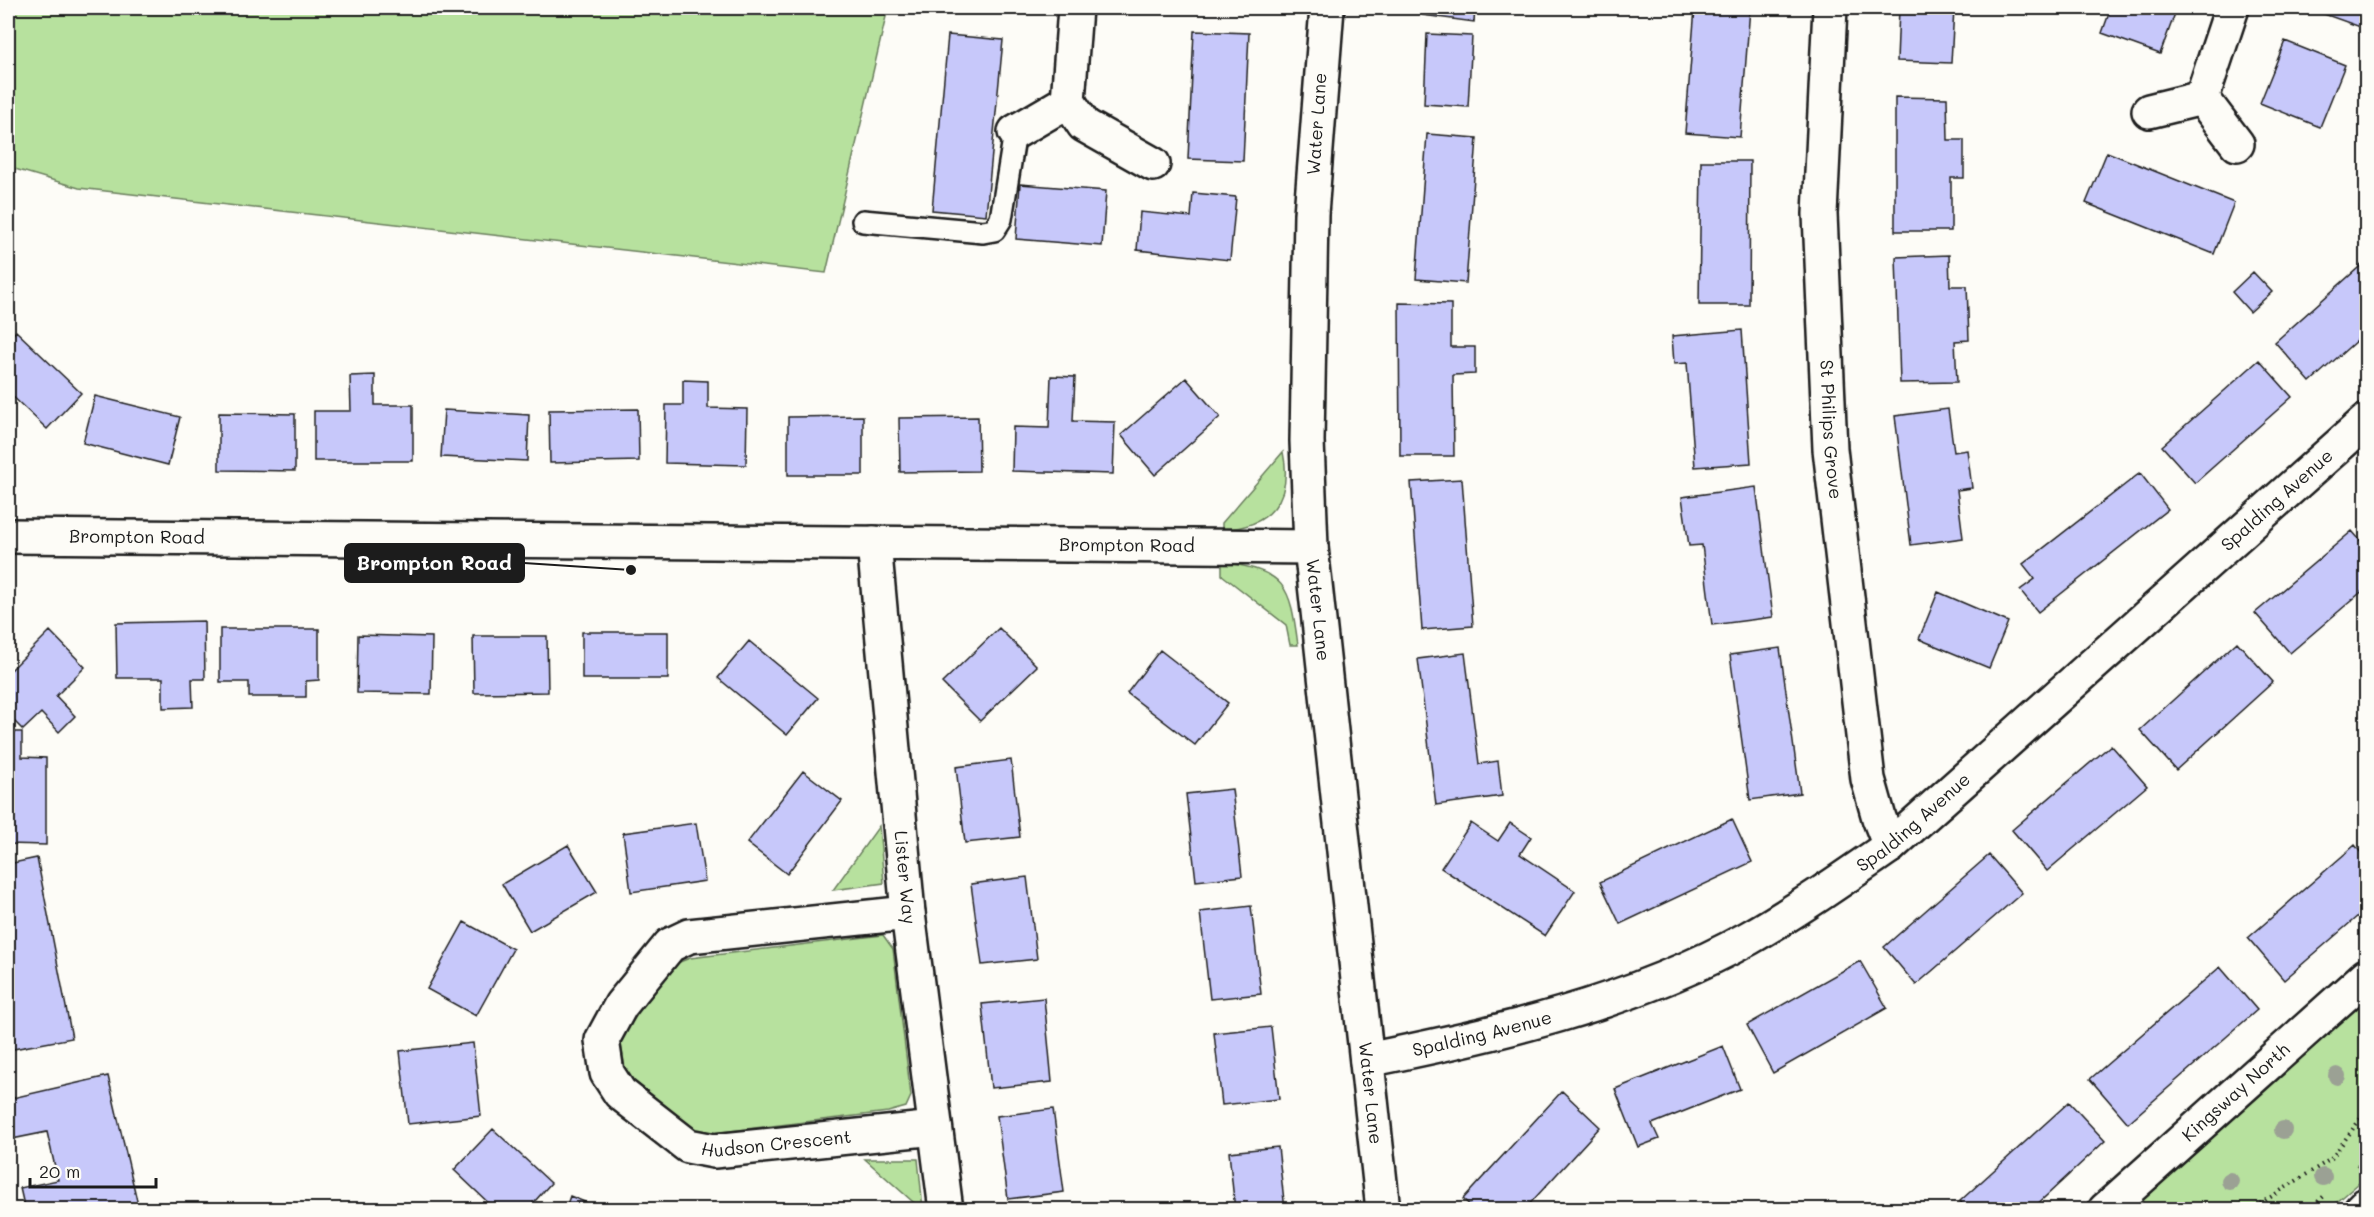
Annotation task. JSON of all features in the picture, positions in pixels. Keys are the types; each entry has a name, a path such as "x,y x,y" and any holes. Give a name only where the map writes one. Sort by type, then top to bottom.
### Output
{"street":[{"path":"1075,8 1068,101 1084,125 1153,164"},
{"name":"Water Lane","path":"1326,8 1311,214 1307,441 1311,547 1383,1209"},
{"name":"St Philips Grove","path":"1830,8 1820,214 1830,449 1868,779 1890,846"},
{"path":"2202,98 2232,8"},
{"path":"2149,111 2202,98"},
{"path":"2202,98 2237,144"},
{"path":"1015,132 1068,101"},
{"name":"Spalding Avenue","path":"1367,1060 1463,1041 1547,1017 1671,975 1748,939 1810,900 1890,846 2367,421"},
{"name":"Brompton Road","path":"8,536 1311,547"},
{"name":"Lister Way","path":"874,543 908,913 946,1209"},
{"name":"Hudson Crescent","path":"908,913 688,936 670,945 621,1005 602,1040 607,1073 621,1093 688,1146 714,1151 935,1128"},
{"name":"Kingsway North","path":"2105,1209 2367,976"},
{"path":"2361,1209 2367,1205"}],"lane":[{"path":"863,221 983,232 994,230 1001,219 1015,132"}],"path":[{"path":"2250,1209 2331,1159 2367,1111"}],"green space":[{"path":"8,8 888,8 826,273 79,188 8,167"},
{"path":"1283,452 1284,484 1281,497 1274,508 1265,517 1253,523 1222,529 1222,523"},
{"path":"1222,562 1260,571 1281,584 1292,608 1298,645 1290,645 1286,625 1222,575"},
{"path":"879,826 884,883 833,890"},
{"path":"883,935 893,949 911,1096 906,1107 888,1112 705,1134 692,1129 626,1074 620,1039 665,975 677,963 690,958"},
{"path":"2366,1000 2366,1177 2329,1209 2128,1210"},
{"path":"865,1159 918,1159 923,1209 921,1209"}],"building":[{"path":"972,8 1030,8 1030,13"},
{"path":"1424,8 1475,8 1474,22 1423,15"},
{"path":"1695,8 1750,8 1740,137 1685,133"},
{"path":"1899,8 1954,8 1951,63 1897,61"},
{"path":"2111,8 2177,8 2160,54 2102,33"},
{"path":"2366,8 2366,29 2310,9"},
{"path":"1194,31 1249,33 1243,161 1188,159"},
{"path":"1427,34 1472,36 1468,107 1424,104"},
{"path":"948,35 1003,40 986,215 932,210"},
{"path":"2285,41 2345,65 2320,127 2260,103"},
{"path":"1895,97 1947,98 1948,140 1964,140 1964,178 1951,178 1951,231 1895,231"},
{"path":"1427,134 1477,138 1466,283 1416,279"},
{"path":"2107,152 2234,203 2214,254 2086,203"},
{"path":"1701,161 1750,161 1749,305 1699,305"},
{"path":"1020,184 1106,191 1102,246 1016,239"},
{"path":"1193,193 1236,197 1230,260 1137,250 1140,212 1191,217"},
{"path":"1949,255 1950,286 1967,286 1969,340 1955,341 1957,382 1900,383 1896,257"},
{"path":"2366,261 2366,332 2310,382 2275,342"},
{"path":"2253,272 2272,292 2250,312 2232,292"},
{"path":"1399,303 1451,304 1451,347 1475,347 1475,374 1453,375 1454,456 1400,456"},
{"path":"1742,330 1751,463 1695,467 1687,363 1674,364 1672,336"},
{"path":"16,331 81,393 47,429 8,392 8,340"},
{"path":"2259,360 2292,397 2195,483 2162,446"},
{"path":"375,375 375,405 413,405 413,461 314,461 314,411 351,411 350,376"},
{"path":"1051,376 1075,377 1073,421 1115,422 1113,474 1012,471 1013,427 1049,428"},
{"path":"1186,378 1220,417 1155,475 1121,435"},
{"path":"683,380 708,381 708,408 747,409 746,465 665,463 666,405 683,405"},
{"path":"95,396 180,417 168,465 83,443"},
{"path":"638,409 639,461 550,463 549,410"},
{"path":"1948,409 1954,452 1967,450 1972,488 1957,490 1963,538 1911,545 1895,416"},
{"path":"444,410 529,415 527,461 441,457"},
{"path":"219,413 295,414 295,471 219,470"},
{"path":"863,416 863,475 788,475 788,417"},
{"path":"978,417 979,471 900,472 899,418"},
{"path":"2140,473 2168,509 2038,612 2020,590 2035,579 2023,564"},
{"path":"1462,479 1473,626 1422,630 1411,482"},
{"path":"1756,487 1773,617 1712,625 1702,545 1689,546 1682,497"},
{"path":"2352,531 2366,547 2366,588 2290,653 2255,613"},
{"path":"1938,592 2008,622 1989,668 1919,639"},
{"path":"204,621 205,679 192,679 193,707 163,708 163,678 117,678 116,623"},
{"path":"999,628 1037,666 980,721 942,683"},
{"path":"220,629 319,629 319,680 306,681 306,697 249,697 249,682 220,682"},
{"path":"50,631 85,667 56,696 75,716 59,732 41,713 23,730 8,715 8,673"},
{"path":"582,632 668,632 668,679 582,679"},
{"path":"358,635 432,637 431,694 357,693"},
{"path":"473,636 547,636 548,692 474,693"},
{"path":"749,641 818,698 787,735 718,678"},
{"path":"2237,642 2273,682 2176,770 2140,730"},
{"path":"1780,648 1800,793 1750,800 1730,655"},
{"path":"1160,650 1228,703 1195,745 1127,693"},
{"path":"1465,653 1479,764 1498,761 1502,796 1436,805 1418,659"},
{"path":"8,732 22,732 22,757 46,758 46,845 8,844"},
{"path":"2111,745 2147,786 2047,871 2012,830"},
{"path":"1011,760 1020,837 965,843 956,767"},
{"path":"803,771 842,801 787,874 747,843"},
{"path":"1232,789 1242,876 1196,881 1186,794"},
{"path":"1732,819 1752,862 1620,924 1600,882"},
{"path":"696,823 705,881 631,892 623,833"},
{"path":"1471,823 1498,841 1510,823 1531,837 1520,854 1575,891 1545,936 1441,868"},
{"path":"568,845 597,892 530,931 502,884"},
{"path":"2355,845 2366,859 2366,909 2284,980 2248,938"},
{"path":"1989,855 2022,893 1916,985 1884,947"},
{"path":"37,858 72,1038 8,1050 8,864"},
{"path":"1027,877 1037,959 982,965 971,884"},
{"path":"1251,906 1261,994 1210,999 1200,912"},
{"path":"464,922 513,949 476,1016 427,989"},
{"path":"1860,961 1887,1008 1773,1073 1747,1025"},
{"path":"2220,967 2257,1010 2128,1123 2090,1079"},
{"path":"1044,998 1052,1082 991,1088 982,1004"},
{"path":"1271,1027 1279,1099 1222,1105 1214,1033"},
{"path":"473,1043 481,1116 408,1124 400,1051"},
{"path":"1723,1046 1740,1089 1652,1124 1659,1139 1638,1147 1615,1089"},
{"path":"108,1076 138,1205 117,1210 25,1210 20,1188 58,1180 47,1132 12,1139 8,1118 8,1099"},
{"path":"1562,1091 1600,1127 1524,1210 1475,1210 1463,1199"},
{"path":"2069,1102 2105,1141 2031,1210 1967,1210 1960,1201"},
{"path":"1053,1109 1064,1192 1008,1199 997,1116"},
{"path":"493,1129 551,1183 527,1210 496,1210 454,1170"},
{"path":"1278,1147 1285,1210 1235,1210 1229,1152"},
{"path":"570,1196 604,1210 565,1210"}],"place":[{"name":"Brompton Road","path":"631,570"}]}
